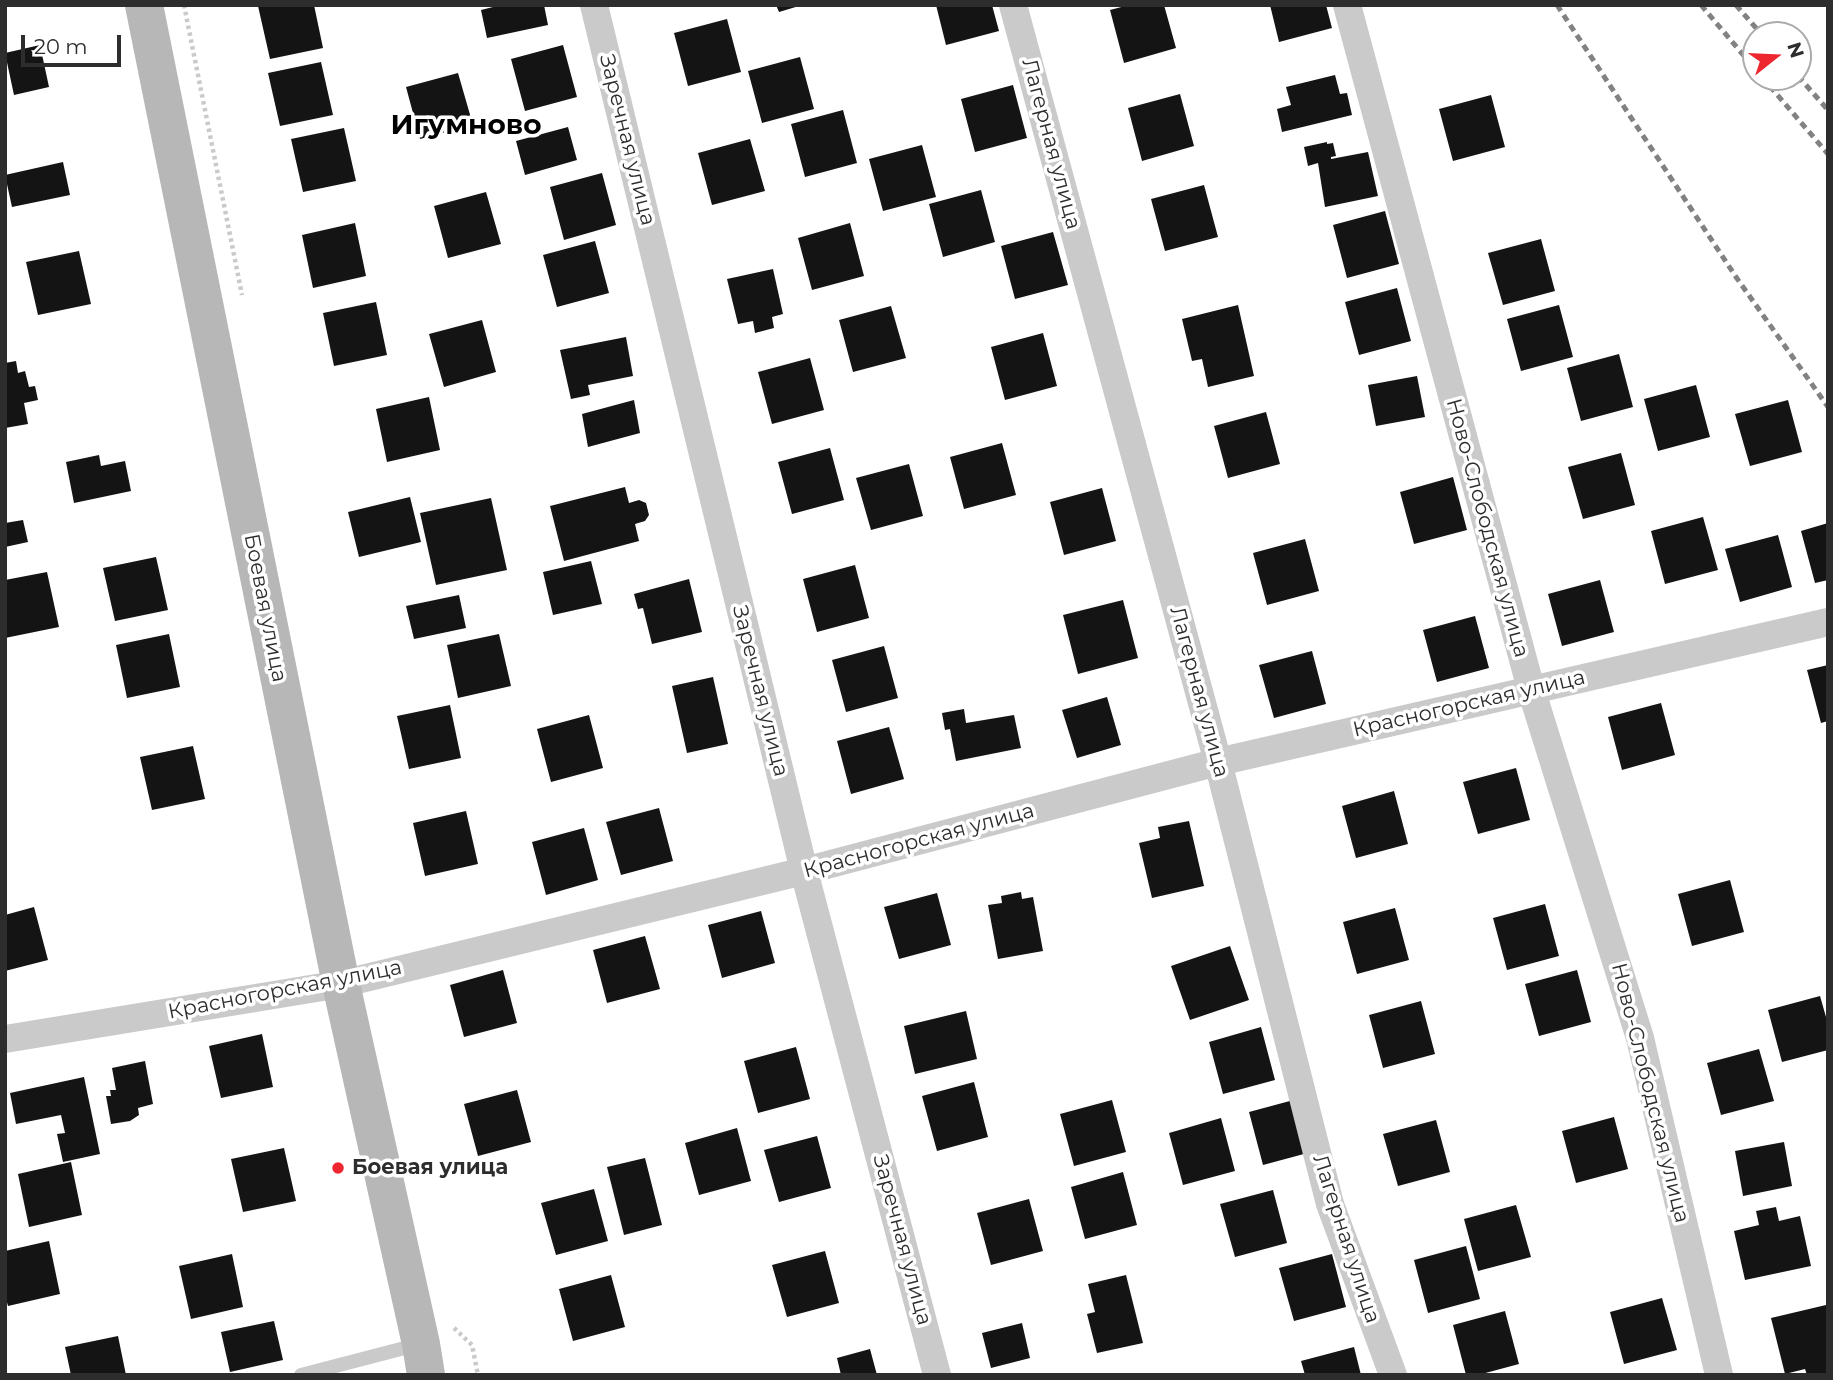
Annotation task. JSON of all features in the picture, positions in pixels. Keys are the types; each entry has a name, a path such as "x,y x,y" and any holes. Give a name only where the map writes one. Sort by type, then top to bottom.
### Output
{"main road":[{"name":"Боевая улица","path":"144,5 341,984 433,1349"}],"street":[{"name":"Заречная улица","path":"594,5 804,871 937,1375"},
{"name":"Лагерная улица","path":"1013,5 1218,762 1330,1204 1393,1375"},
{"name":"Ново-Слободская улица","path":"1347,5 1531,689 1640,1038 1719,1375"},
{"name":"Красногорская улица","path":"5,1039 341,984 804,871 1218,762 1828,622"}],"lane":[{"path":"301,1375 433,1349"}],"path":[{"path":"184,5 244,307"},
{"path":"433,1349 472,1345 478,1375"}],"building":[{"path":"314,5 323,48 270,59 258,6"},
{"path":"501,5 544,5 548,25 487,38 481,10"},
{"path":"776,5 799,5 799,6 779,12"},
{"path":"936,5 992,5 999,31 946,45"},
{"path":"1129,5 1164,5 1176,48 1124,63 1110,10"},
{"path":"1270,5 1326,5 1332,28 1279,42"},
{"path":"727,19 741,72 688,86 674,33"},
{"path":"40,45 49,87 14,95 5,53"},
{"path":"563,45 577,97 525,111 511,59"},
{"path":"800,57 814,109 762,123 748,71"},
{"path":"321,62 333,115 280,126 268,73"},
{"path":"458,73 473,125 420,139 406,87"},
{"path":"1335,75 1340,94 1347,93 1352,115 1282,132 1277,109 1291,105 1286,87"},
{"path":"1013,85 1027,138 975,152 961,99"},
{"path":"1180,94 1194,146 1142,161 1128,108"},
{"path":"1491,95 1505,147 1453,161 1439,109"},
{"path":"843,110 857,163 805,177 791,124"},
{"path":"568,127 577,160 525,175 516,141"},
{"path":"344,128 356,181 303,192 291,139"},
{"path":"750,139 765,191 712,205 698,153"},
{"path":"1333,143 1336,156 1331,159 1368,152 1378,196 1325,207 1318,163 1308,166 1304,147"},
{"path":"922,145 936,197 883,211 869,159"},
{"path":"63,162 70,195 12,207 5,175"},
{"path":"602,173 616,225 564,240 550,187"},
{"path":"1204,185 1218,237 1165,251 1151,199"},
{"path":"981,190 995,242 943,257 929,204"},
{"path":"486,192 501,244 448,258 434,206"},
{"path":"1385,211 1399,264 1347,278 1333,225"},
{"path":"355,223 366,276 313,288 302,235"},
{"path":"850,223 864,276 812,290 798,238"},
{"path":"1053,232 1068,285 1015,299 1001,246"},
{"path":"1541,239 1555,291 1503,305 1488,253"},
{"path":"595,241 609,293 557,307 543,255"},
{"path":"79,251 91,304 38,315 26,262"},
{"path":"773,269 783,314 772,317 774,328 755,333 753,321 738,324 727,279"},
{"path":"1397,288 1411,341 1359,355 1345,302"},
{"path":"376,302 387,355 334,366 323,313"},
{"path":"1238,305 1254,376 1208,387 1202,359 1192,361 1182,319"},
{"path":"1559,305 1573,357 1521,371 1507,319"},
{"path":"891,306 906,358 853,372 839,320"},
{"path":"482,320 496,372 444,387 429,334"},
{"path":"1043,333 1057,386 1005,400 991,347"},
{"path":"626,337 633,376 588,385 590,395 571,399 560,350"},
{"path":"1619,354 1633,407 1581,421 1567,368"},
{"path":"810,358 824,410 772,424 758,372"},
{"path":"16,361 18,373 25,371 29,387 35,386 38,400 24,403 28,424 5,428 5,363"},
{"path":"1417,376 1425,417 1376,426 1368,385"},
{"path":"1696,385 1710,437 1658,451 1644,399"},
{"path":"429,397 440,450 387,462 376,409"},
{"path":"634,400 640,433 588,447 582,414"},
{"path":"1788,400 1802,452 1750,466 1735,414"},
{"path":"1266,412 1280,464 1228,478 1214,426"},
{"path":"1002,443 1016,495 964,509 950,457"},
{"path":"830,448 844,500 792,514 778,462"},
{"path":"1621,453 1635,505 1583,519 1568,467"},
{"path":"99,455 101,466 125,461 131,491 74,503 66,462"},
{"path":"909,464 923,516 871,530 856,478"},
{"path":"1453,477 1467,530 1414,544 1400,492"},
{"path":"625,487 629,503 639,500 646,503 649,515 645,521 635,524 639,541 564,561 550,506"},
{"path":"1102,488 1116,541 1064,555 1050,502"},
{"path":"410,497 421,542 359,557 348,512"},
{"path":"491,498 507,570 436,585 420,513"},
{"path":"1703,517 1718,570 1665,584 1651,531"},
{"path":"23,520 28,542 5,547 5,523"},
{"path":"1828,523 1828,580 1815,583 1801,531"},
{"path":"1778,535 1792,587 1740,602 1725,549"},
{"path":"1305,539 1319,591 1267,605 1253,553"},
{"path":"156,557 168,610 115,621 103,568"},
{"path":"591,561 602,604 553,615 543,572"},
{"path":"855,565 869,618 817,632 803,579"},
{"path":"47,572 59,627 5,638 5,580"},
{"path":"689,579 702,632 652,644 643,608 638,609 634,594"},
{"path":"1600,580 1614,632 1562,646 1548,594"},
{"path":"459,595 466,628 414,639 406,606"},
{"path":"1123,600 1138,658 1078,674 1063,615"},
{"path":"1475,616 1489,668 1437,682 1423,630"},
{"path":"169,634 180,687 127,698 116,645"},
{"path":"499,634 511,686 458,698 447,645"},
{"path":"884,646 898,698 846,712 832,660"},
{"path":"1312,651 1326,704 1274,718 1259,665"},
{"path":"1828,665 1828,721 1821,723 1807,670"},
{"path":"713,677 728,744 687,753 672,686"},
{"path":"1107,697 1121,745 1077,758 1062,710"},
{"path":"1661,703 1675,755 1622,770 1608,717"},
{"path":"450,705 461,758 409,769 397,716"},
{"path":"964,709 966,723 1014,715 1021,748 956,761 950,729 945,730 942,713"},
{"path":"589,715 603,768 551,782 537,729"},
{"path":"889,727 904,779 851,794 837,741"},
{"path":"193,746 205,799 152,810 140,757"},
{"path":"1516,768 1530,820 1478,834 1463,782"},
{"path":"1394,791 1408,844 1356,858 1342,806"},
{"path":"659,808 673,861 621,875 606,822"},
{"path":"466,811 478,864 425,876 413,823"},
{"path":"1189,821 1204,886 1152,898 1139,843 1160,838 1158,827"},
{"path":"584,828 598,880 546,895 532,842"},
{"path":"1730,880 1744,932 1692,946 1678,894"},
{"path":"1021,892 1022,899 1033,897 1043,951 998,959 988,905 1002,903 1001,896"},
{"path":"937,893 951,945 899,959 884,907"},
{"path":"1545,904 1559,956 1507,970 1493,918"},
{"path":"34,907 48,960 5,971 5,915"},
{"path":"1395,908 1409,960 1357,974 1343,922"},
{"path":"761,911 775,963 722,978 708,925"},
{"path":"645,936 660,989 607,1003 593,950"},
{"path":"1230,946 1249,1000 1190,1020 1171,966"},
{"path":"503,970 517,1023 464,1037 450,985"},
{"path":"1577,970 1591,1022 1539,1036 1525,984"},
{"path":"1820,996 1828,1024 1828,1050 1782,1062 1768,1010"},
{"path":"1421,1001 1435,1054 1383,1068 1369,1015"},
{"path":"966,1011 977,1059 915,1074 904,1026"},
{"path":"1261,1027 1275,1080 1223,1094 1209,1042"},
{"path":"262,1034 273,1087 221,1098 209,1046"},
{"path":"796,1047 810,1099 758,1113 744,1061"},
{"path":"1759,1049 1774,1101 1721,1115 1707,1063"},
{"path":"145,1061 153,1104 138,1108 139,1115 130,1121 111,1124 106,1096 111,1096 110,1090 116,1090 112,1068"},
{"path":"84,1077 100,1154 63,1162 57,1134 65,1133 61,1115 16,1124 10,1093"},
{"path":"974,1082 988,1137 937,1151 922,1096"},
{"path":"517,1090 531,1142 478,1156 464,1104"},
{"path":"1301,1098 1315,1151 1263,1165 1249,1112"},
{"path":"1112,1100 1126,1152 1074,1166 1060,1114"},
{"path":"1614,1117 1628,1169 1576,1183 1562,1131"},
{"path":"1221,1118 1235,1171 1183,1185 1169,1133"},
{"path":"1436,1120 1450,1172 1398,1186 1383,1134"},
{"path":"737,1128 751,1181 699,1195 685,1143"},
{"path":"817,1136 831,1188 779,1202 764,1150"},
{"path":"1784,1142 1792,1186 1743,1196 1735,1151"},
{"path":"284,1148 296,1201 243,1212 231,1159"},
{"path":"645,1158 662,1225 624,1235 607,1167"},
{"path":"71,1162 82,1215 29,1227 18,1174"},
{"path":"1123,1172 1137,1225 1085,1239 1071,1187"},
{"path":"594,1189 608,1241 556,1255 541,1203"},
{"path":"1273,1190 1287,1243 1235,1257 1220,1204"},
{"path":"1029,1199 1043,1251 991,1265 977,1213"},
{"path":"1516,1205 1531,1257 1478,1271 1464,1219"},
{"path":"1776,1207 1779,1221 1800,1216 1811,1266 1745,1280 1734,1231 1759,1225 1756,1211"},
{"path":"49,1241 60,1294 8,1306 5,1295 5,1251"},
{"path":"1466,1246 1480,1299 1428,1313 1414,1260"},
{"path":"825,1251 839,1303 787,1317 772,1265"},
{"path":"232,1254 243,1307 191,1319 179,1266"},
{"path":"1332,1254 1346,1307 1294,1321 1279,1268"},
{"path":"611,1275 625,1327 573,1341 559,1289"},
{"path":"1126,1275 1143,1343 1097,1353 1087,1314 1095,1312 1088,1284"},
{"path":"1662,1298 1677,1350 1624,1364 1610,1312"},
{"path":"1826,1305 1828,1375 1807,1375 1805,1369 1785,1374 1771,1318"},
{"path":"1505,1311 1519,1364 1478,1375 1466,1375 1453,1325"},
{"path":"274,1321 283,1360 230,1372 221,1332"},
{"path":"1022,1323 1030,1358 991,1368 982,1333"},
{"path":"118,1336 126,1375 71,1375 65,1347"},
{"path":"1354,1347 1361,1375 1305,1375 1301,1361"},
{"path":"870,1349 877,1375 841,1375 837,1358"}],"railway":[{"path":"1557,5 1736,277 1828,407"},
{"path":"1701,5 1742,53"},
{"path":"1736,5 1750,21"},
{"path":"1774,91 1828,154"},
{"path":"1811,91 1828,110"}],"place":[{"name":"Боевая улица","path":"338,1168"}],"district":[{"name":"Игумново","path":"466,126"}]}
